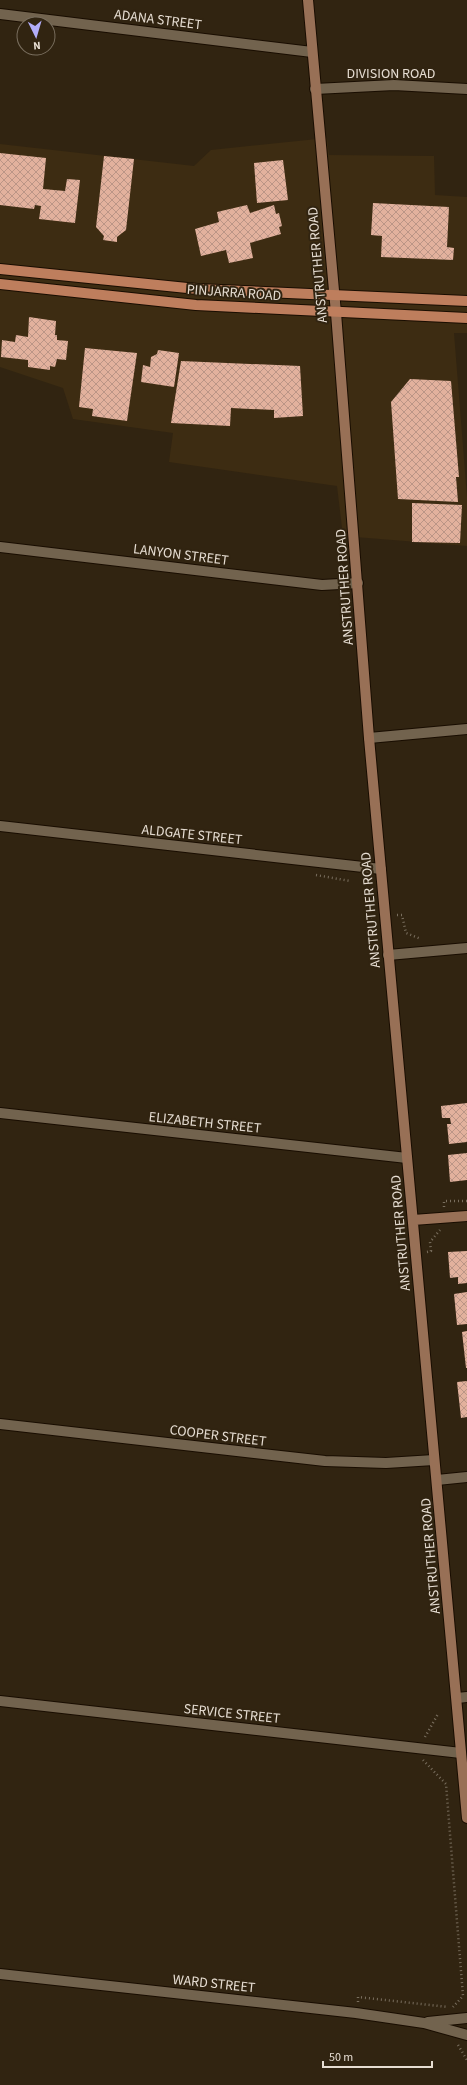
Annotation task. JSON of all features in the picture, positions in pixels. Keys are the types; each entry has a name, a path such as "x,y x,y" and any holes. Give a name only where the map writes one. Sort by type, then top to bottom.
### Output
{"main road":[{"name":"ANSTRUTHER ROAD","path":"308,0 358,583 368,738 434,1460 462,1698 461,1753 467,1818"},
{"name":"PINJARRA ROAD","path":"0,268 197,289 467,301"},
{"name":"PINJARRA ROAD","path":"0,284 196,305 336,313 467,318"},
{"path":"413,1220 467,1216"}],"street":[{"name":"ADANA STREET","path":"0,14 312,52"},
{"name":"DIVISION ROAD","path":"316,89 394,85 467,89"},
{"name":"LANYON STREET","path":"0,547 322,585 358,583"},
{"path":"368,738 467,729"},
{"name":"ALDGATE STREET","path":"0,826 381,869"},
{"path":"388,955 467,948"},
{"name":"ELIZABETH STREET","path":"0,1113 407,1158"},
{"name":"COOPER STREET","path":"0,1424 325,1461 386,1463 434,1460"},
{"path":"437,1480 467,1477"},
{"name":"SERVICE STREET","path":"0,1701 461,1753"},
{"name":"WARD STREET","path":"0,1974 356,2013 424,2023 467,2035"},
{"name":"WARD STREET","path":"424,2023 467,2018"}],"path":[{"path":"367,918 402,915 406,933 424,941"},
{"path":"424,1738 438,1714"},
{"path":"356,2013 358,1997 453,2007 463,1996 446,1784 422,1760"},
{"path":"458,2044 467,2060"}],"shaded area":[{"path":"327,138 329,155 434,156 435,195 467,197 467,333 454,333 467,497 467,546 343,536 337,486 169,462 173,433 73,419 63,388 0,367 0,144 194,166 211,150"}],"building":[{"path":"0,153 46,158 43,189 65,191 67,179 80,180 75,223 39,219 41,206 35,205 34,209 0,205"},
{"path":"104,156 134,159 126,230 117,237 117,242 103,240 104,236 96,227"},
{"path":"283,160 288,200 257,203 254,163"},
{"path":"373,203 449,207 447,247 454,248 453,260 381,257 382,236 371,235"},
{"path":"247,205 250,213 274,205 276,214 279,213 282,226 279,227 281,234 250,243 253,258 229,263 226,250 201,256 195,229 219,222 217,212"},
{"path":"29,317 56,321 55,335 57,335 57,340 68,341 66,360 57,359 55,367 50,366 50,370 28,367 28,360 1,357 2,340 15,342 16,335 28,337"},
{"path":"85,348 137,353 127,421 92,416 93,409 79,407"},
{"path":"158,350 179,353 174,387 141,382 143,365 150,367 151,357 157,354"},
{"path":"181,361 300,366 303,416 274,418 274,410 231,408 230,426 171,423"},
{"path":"410,379 451,381 459,477 456,477 458,502 398,499 391,402"},
{"path":"412,503 462,505 460,543 412,542"},
{"path":"467,1103 467,1142 449,1144 447,1124 451,1124 450,1118 442,1118 441,1106"},
{"path":"467,1153 467,1180 450,1182 448,1155"},
{"path":"467,1251 467,1283 458,1284 458,1277 450,1278 448,1252"},
{"path":"467,1292 467,1324 457,1325 454,1294"},
{"path":"467,1331 467,1368 466,1368 462,1332"},
{"path":"467,1381 467,1417 461,1418 457,1382"}]}
